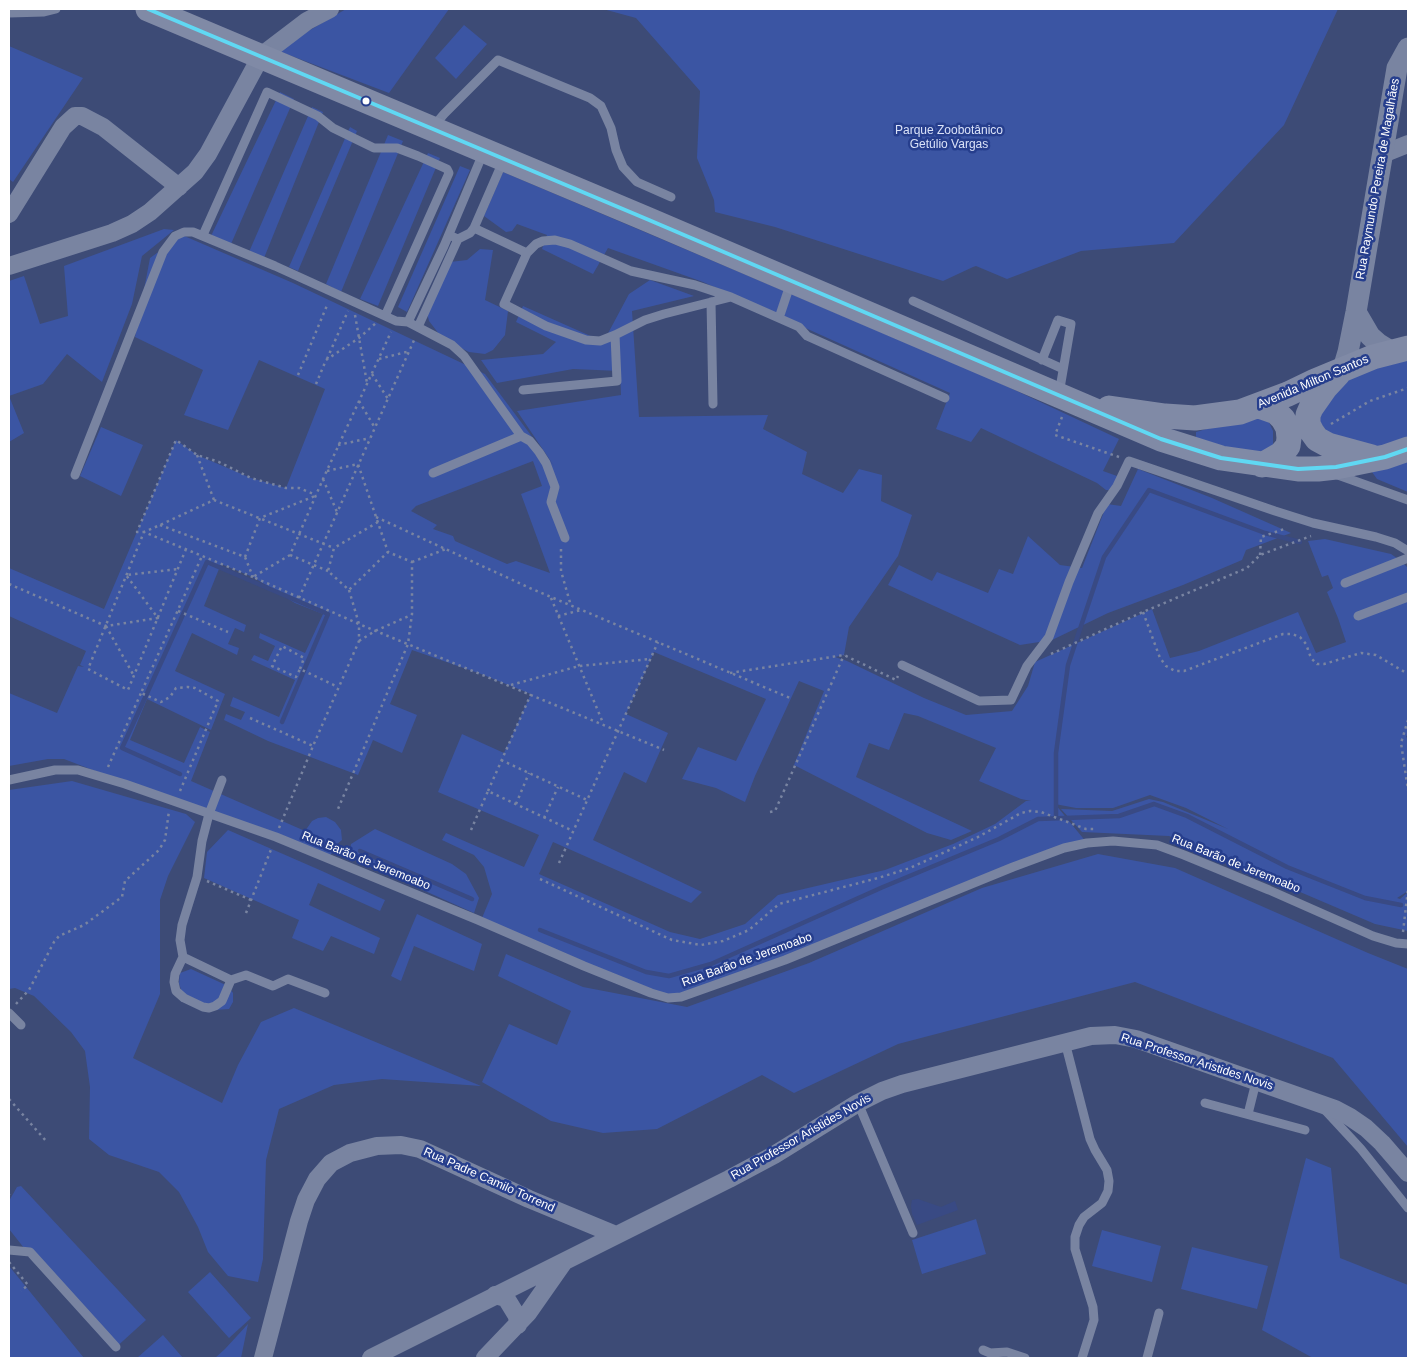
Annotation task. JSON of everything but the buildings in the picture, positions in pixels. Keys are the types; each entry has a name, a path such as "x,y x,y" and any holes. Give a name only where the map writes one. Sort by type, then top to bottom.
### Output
{"main road":[{"name":"Avenida Milton Santos","path":"158,11 1064,399 1192,450 1221,458 1262,465 1318,469 1376,458 1408,449"},
{"name":"Avenida Milton Santos","path":"1064,399 1165,416 1195,418 1217,416 1259,406 1373,357 1404,350"},
{"path":"1343,369 1311,408 1308,424 1317,439 1328,445 1376,458"},
{"path":"1259,406 1276,412 1283,419 1288,428 1289,438 1288,446 1281,454 1262,465"},
{"path":"1192,450 1188,429 1195,418"}],"street":[{"path":"9,266 71,247 132,224 150,212 195,172 208,154 261,56 307,21 330,9"},
{"name":"Rua Raymundo Pereira de Magalhães","path":"1343,369 1356,312 1397,68 1408,48"},
{"path":"9,214 63,127 75,116 82,116 102,127 179,187"},
{"path":"1383,154 1408,144"},
{"path":"1356,312 1370,336 1378,344 1404,350"},
{"name":"Rua Professor Aristides Novis","path":"370,1358 563,1263 774,1155 858,1103 902,1084 1090,1036 1115,1035 1136,1039 1256,1082 1317,1101 1350,1117 1366,1128 1382,1142 1408,1173"},
{"name":"Rua Padre Camilo Torrend","path":"263,1358 306,1200 317,1179 331,1163 350,1153 377,1146 401,1145 420,1149 520,1195 616,1235"},
{"path":"485,1358 528,1313 563,1263"},
{"path":"495,1295 506,1298 517,1316 518,1325"}],"lane":[{"path":"9,13 44,12 56,9"},
{"path":"432,129 444,114 498,60 590,98 601,106 612,128 616,150 623,167 637,182 671,197"},
{"path":"203,236 268,92 318,116 333,128 374,148 397,148 418,156 447,169 449,173 385,316"},
{"path":"419,327 458,239 470,233 474,228 494,155"},
{"path":"408,322 449,235 494,155"},
{"path":"474,228 527,253"},
{"path":"75,475 163,252 175,236 184,232 193,232 396,321 408,322 452,345 464,356 521,436 530,441 546,464 555,487 551,502 565,538"},
{"path":"449,235 458,239"},
{"path":"732,297 645,320 616,335 600,340 586,340 546,326 504,304 531,247 544,241 555,240 570,244 631,271 695,285 732,297 799,327 807,336 944,398"},
{"path":"779,318 792,282"},
{"path":"913,301 1063,369"},
{"path":"711,302 714,404"},
{"path":"1042,360 1058,320 1071,324 1063,369 1064,399"},
{"path":"523,390 617,381 616,335"},
{"path":"433,472 521,436"},
{"path":"902,665 979,702 1011,700 1027,666 1049,637 1069,582 1098,513 1117,486 1129,461 1313,523 1395,542 1408,551"},
{"path":"1318,469 1408,500"},
{"path":"1345,583 1408,558"},
{"path":"1358,616 1408,597"},
{"name":"Rua Barão de Jeremoabo","path":"9,780 55,770 78,770 104,777 276,837 584,966 668,998 681,997 785,960 1064,848 1087,843 1113,841 1157,845 1269,890 1373,936 1396,943 1408,944"},
{"path":"222,780 209,814 202,841 197,876 182,925 180,940 182,957 174,982 176,991 184,998 202,1007 209,1008 222,1001 231,980"},
{"path":"182,957 231,980 246,975 273,986 288,979 325,993"},
{"path":"9,1013 21,1025"},
{"path":"1065,1042 1090,1139 1107,1170 1109,1181 1108,1191 1102,1203 1084,1217 1075,1237 1075,1248 1093,1308 1094,1320 1082,1358"},
{"path":"1248,1114 1256,1082"},
{"path":"1317,1101 1351,1137 1408,1208"},
{"path":"858,1103 913,1233"},
{"path":"1205,1103 1305,1130"},
{"path":"9,1250 30,1252 116,1347"},
{"path":"1147,1358 1159,1313"},
{"path":"983,1350 990,1353 1008,1352 1025,1358"}],"path":[{"path":"298,376 333,292"},
{"path":"353,301 367,384"},
{"path":"316,384 353,301"},
{"path":"326,360 359,338 385,316"},
{"path":"253,578 290,555 338,445 396,321"},
{"path":"299,598 419,327"},
{"path":"378,359 410,351"},
{"path":"372,374 388,399"},
{"path":"359,401 375,428"},
{"path":"338,445 370,438"},
{"path":"316,495 299,488 286,488 251,478 219,462 197,455 176,440 137,532 144,532 186,549 375,631 603,723 664,750"},
{"path":"197,455 214,500"},
{"path":"327,471 358,464"},
{"path":"358,464 388,552 412,562 446,549"},
{"path":"323,479 337,512"},
{"path":"253,578 245,557 260,518 316,495"},
{"path":"186,549 128,690 88,669 144,532 160,524 214,500 334,548"},
{"path":"376,517 551,598 790,698"},
{"path":"328,572 334,548 378,522"},
{"path":"160,524 245,557"},
{"path":"1260,555 1261,537 1288,527"},
{"path":"1073,643 1248,568 1260,555 1310,536"},
{"path":"565,538 561,549 561,571 570,606"},
{"path":"349,590 388,552"},
{"path":"246,913 313,746 359,641 359,624 349,590 328,572 290,555"},
{"path":"104,777 202,556"},
{"path":"338,809 408,644 412,614 412,562"},
{"path":"126,575 178,569"},
{"path":"126,575 158,618"},
{"path":"9,584 106,626 158,618"},
{"path":"551,598 603,723"},
{"path":"178,610 228,632"},
{"path":"558,616 581,610"},
{"path":"1143,612 1160,658 1166,666 1175,671 1184,671 1283,634 1292,634 1300,637 1306,644 1311,658 1317,664 1324,664 1361,653 1376,655 1408,674"},
{"path":"359,641 375,631 412,614"},
{"path":"106,626 134,676"},
{"path":"559,863 658,642"},
{"path":"282,646 304,658 300,668 296,677 272,666 282,646"},
{"path":"770,812 775,811 844,655"},
{"path":"730,673 844,655 896,680 902,665"},
{"path":"509,685 579,666 650,659"},
{"path":"300,668 338,687"},
{"path":"16,1005 29,990 59,936 84,924 122,896 125,881 159,850 166,840 172,801 218,702 195,688 182,686 176,688 170,697 161,702 141,693"},
{"path":"471,830 531,694"},
{"path":"250,718 313,746"},
{"path":"1408,720 1401,743 1408,790"},
{"path":"502,760 587,800"},
{"path":"516,804 529,773"},
{"path":"544,818 558,787"},
{"path":"488,792 573,831"},
{"path":"197,876 251,900"},
{"path":"1403,934 1408,889"},
{"path":"9,1100 47,1142"},
{"path":"9,1262 28,1285 21,1291"}],"green space":[{"path":"346,9 449,9 389,93 276,50"},
{"name":"Parque Zoobotânico Getúlio Vargas","path":"603,9 1338,9 1284,125 1174,243 1081,251 1007,279 976,266 943,281 775,227 715,212 714,200 697,158 700,91 636,18"},
{"path":"464,25 487,44 456,79 435,58"},
{"path":"9,46 83,78 13,182 9,179"},
{"path":"280,92 294,99 231,244 211,236"},
{"path":"312,107 323,112 264,258 249,252"},
{"path":"350,127 357,131 298,271 289,267"},
{"path":"388,135 403,141 341,292 326,284"},
{"path":"428,153 440,158 378,306 360,299"},
{"path":"460,166 470,170 407,312 398,307"},
{"path":"503,172 987,377 1119,439 1103,471 1117,476 1117,490 1106,490 1097,483 981,428 971,442 936,429 950,393 703,282 608,248 593,274 542,249 547,235 517,224 512,231 506,232 484,216"},
{"path":"164,229 174,230 142,256 132,304 102,382 67,354 43,384 9,396 9,281 24,276 40,324 68,316 64,266"},
{"path":"182,235 293,283 485,374 554,466 517,411 621,395 620,371 573,369 497,383 481,360 543,354 556,342 516,322 523,306 595,338 605,339 629,294 650,280 694,296 632,311 639,417 768,415 763,429 807,452 802,474 843,493 859,469 882,475 881,501 912,515 898,556 849,627 844,655 835,657 966,715 1012,711 1028,686 1035,662 1152,609 1170,658 1199,651 1298,612 1316,653 1346,642 1327,592 1333,588 1328,575 1322,577 1308,541 1325,539 1391,554 1408,568 1408,735 1406,736 1408,741 1408,891 1397,898 1400,899 1408,892 1408,931 1375,924 1169,836 1082,832 1061,809 1112,811 1149,799 1163,802 1228,829 1186,808 1150,795 1113,808 1076,808 1055,804 1087,843 847,935 668,998 482,918 492,894 484,867 474,855 442,840 446,833 524,867 539,835 438,792 462,734 504,753 531,694 412,650 390,704 417,715 402,753 373,740 358,775 268,741 224,720 226,714 241,720 245,712 230,706 233,697 279,717 295,680 251,660 254,655 268,661 275,646 259,638 260,633 305,653 323,614 295,603 253,577 221,564 204,606 246,625 244,632 235,628 228,644 239,648 237,655 192,633 175,671 225,694 211,730 147,699 130,740 184,763 200,727 210,732 191,781 305,831 312,821 318,818 326,817 335,822 341,830 342,840 336,845 328,860 64,759 48,759 9,766 9,693 57,713 78,666 84,667 80,665 86,651 9,616 9,568 104,609 176,440 197,455 251,478 286,488 325,389 259,360 228,430 184,415 203,370 135,337 150,258","holes":["533,461 542,486 521,494 550,573 516,561 507,564 455,541 453,536 433,529 437,525 411,511 416,506","654,652 766,699 736,761 698,747 682,779 716,788 745,802 799,681 824,691 794,765 927,833 951,840 972,831 856,777 869,743 889,750 904,713 918,716 996,748 979,781 1021,799 1031,801 1026,801 995,824 953,844 885,870 778,895 745,924 700,939 670,932 539,874 553,842 691,903 702,892 593,840 624,772 646,783 668,733 626,714"]},
{"path":"480,249 493,250 485,300 508,311 505,335 493,350 485,354 469,352 439,334 429,321 427,313 450,262 467,260"},
{"path":"1408,349 1408,449 1337,448 1311,408 1325,388"},
{"path":"9,396 24,433 9,442"},
{"path":"1260,413 1268,420 1273,431 1273,446 1260,457 1204,450 1196,437 1196,432"},
{"path":"101,427 143,445 121,496 80,476"},
{"path":"1408,459 1408,492 1377,479 1372,472"},
{"path":"1138,469 1212,498 1291,533 1246,550 1242,560 1183,585 1108,613 1052,640 1020,645 888,585 899,565 932,581 937,572 988,593 999,569 1013,574 1028,536 1060,565 1082,568 1107,504 1121,506"},
{"path":"72,781 186,814 195,822 168,876 160,900 160,994 133,1058 222,1103 238,1065 261,1022 294,1008 481,1086 382,1079 334,1085 279,1109 266,1160 263,1259 258,1282 228,1276 208,1252 198,1227 179,1192 159,1172 109,1155 89,1139 90,1087 85,1051 71,1032 34,996 15,988 9,989 9,790"},
{"path":"375,829 452,864 466,874 479,898 474,913 356,860 350,850 351,844"},
{"path":"228,830 385,900 380,911 318,883 309,905 380,938 374,954 331,936 323,951 292,938 299,920 204,878 207,852"},
{"path":"1098,854 1175,868 1408,969 1408,1147 1333,1058 1135,982 898,1044 794,1093 762,1075 657,1129 603,1133 551,1121 482,1082 509,1024 557,1045 571,1011 498,976 506,954 583,987 687,1007 809,963 982,888"},
{"path":"417,914 482,944 474,971 414,946 401,981 391,976"},
{"path":"191,969 228,986 233,993 233,1002 229,1009 215,1010 183,996 179,983 180,973"},
{"path":"1306,1158 1331,1168 1340,1258 1408,1285 1408,1358 1313,1358 1262,1330"},
{"path":"21,1186 146,1320 113,1350 43,1272 9,1229 9,1201 17,1187"},
{"path":"976,1219 986,1254 922,1274 912,1240"},
{"path":"1102,1230 1161,1246 1152,1282 1092,1266"},
{"path":"1192,1247 1268,1266 1257,1309 1181,1289"},
{"path":"9,1266 84,1358 9,1358"},
{"path":"210,1272 251,1318 229,1338 188,1292"},
{"path":"248,1324 241,1358 215,1358 225,1349"},
{"path":"163,1335 183,1358 137,1358"}],"shaded area":[{"path":"918,1199 941,1207 955,1201 958,1210 917,1225 911,1206 912,1200"}],"waterway":[{"path":"1056,818 1056,753 1068,665 1104,557 1149,490 1265,533 1300,542"},
{"path":"180,774 122,748 207,562 328,614 282,722"},
{"path":"540,930 646,972 669,976 711,964 883,887 999,839 1038,819 1119,816 1154,804 1187,816 1287,867 1365,898 1401,905"},
{"path":"360,851 472,899"}],"transit line":[{"path":"148,9 649,220 1161,439 1221,458 1298,469 1336,467 1385,457 1408,449"}]}
